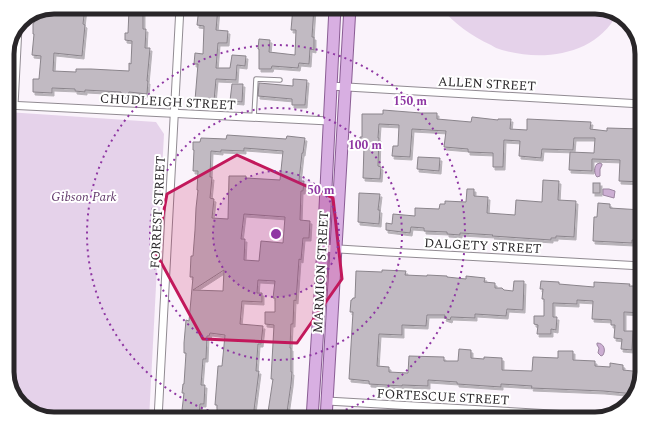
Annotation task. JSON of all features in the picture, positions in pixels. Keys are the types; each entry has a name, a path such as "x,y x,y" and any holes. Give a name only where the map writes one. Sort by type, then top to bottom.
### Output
{"main road":[{"name":"MARMION STREET","path":"312,412 323,248 335,14"},
{"name":"MARMION STREET","path":"326,412 350,14"}],"street":[{"name":"FORREST STREET","path":"158,412 180,14"},
{"path":"14,66 17,39"},
{"name":"ALLEN STREET","path":"330,86 635,104"},
{"name":"CHUDLEIGH STREET","path":"14,106 329,121"},
{"name":"DALGETY STREET","path":"323,248 635,266"},
{"name":"FORTESCUE STREET","path":"327,401 518,412"}],"lane":[{"path":"254,117 256,79 280,80"}],"highlighted area":[{"path":"237,155 333,198 342,279 297,343 203,339 156,253 167,194"}],"green space":[{"path":"447,14 600,14 614,19 608,28 596,39 582,47 551,55 534,55 518,54 495,47 463,29"},
{"name":"Gibson Park","path":"14,112 156,122 164,134 149,412 43,411 28,402 19,392 14,375"}],"shaded area":[{"path":"600,163 602,165 600,169 600,176 597,177 595,174 595,169 596,165"},
{"path":"603,189 615,191 614,198 603,195"},
{"path":"597,343 604,347 604,353 601,356 598,353 599,348"}],"building":[{"path":"84,14 83,24 85,25 82,56 54,53 53,71 76,72 76,69 91,69 129,71 129,63 131,64 132,41 125,40 125,33 128,33 129,14 143,14 143,29 146,29 145,48 150,48 147,94 129,92 128,96 121,95 121,92 85,90 85,92 75,91 75,89 52,88 52,93 33,92 33,79 39,79 41,56 32,55 34,20 46,15"},
{"path":"198,14 217,14 216,30 228,31 227,43 218,43 216,68 230,68 232,55 246,56 245,66 237,65 236,80 216,79 214,101 195,100 198,64 194,64 195,53 203,54 204,26 197,25"},
{"path":"292,14 314,14 312,37 314,37 314,50 310,49 309,64 299,63 298,68 272,66 271,69 259,69 259,39 270,40 269,52 295,55 296,30 291,30"},
{"path":"293,79 307,80 305,105 292,105 292,99 258,96 259,83 293,86"},
{"path":"232,84 243,84 242,102 230,101"},
{"path":"383,110 437,113 437,119 471,122 472,117 498,120 511,119 510,129 527,130 527,119 591,122 590,129 607,131 607,128 635,129 635,182 619,181 620,160 592,159 592,171 569,170 570,152 594,153 595,138 574,138 573,150 542,149 541,158 519,156 520,141 504,140 503,167 493,167 493,153 468,152 468,149 444,147 446,131 412,129 410,157 392,156 393,146 398,146 399,125 379,124 378,166 381,167 380,179 363,178 364,146 360,146 360,137 362,137 362,114 383,114"},
{"path":"227,135 286,139 287,136 305,138 299,181 304,181 303,191 301,191 300,220 310,221 309,238 303,238 301,260 299,259 296,301 294,300 293,324 291,324 290,348 292,372 287,412 268,412 217,412 217,405 215,405 218,366 222,366 225,335 210,333 209,336 207,336 206,359 203,359 201,385 205,385 204,404 200,404 199,412 182,412 186,353 184,353 184,343 186,320 189,321 193,277 190,277 191,256 193,256 198,190 198,171 193,171 193,142 200,142 201,138 226,139","holes":["244,148 283,151 280,180 246,178 246,176 229,176 228,219 212,218 214,199 210,198 212,177 210,177 211,151 244,151","244,214 285,217 283,243 261,241 259,261 244,260 245,239 241,239","224,270 223,291 193,290","258,280 275,281 273,298 275,298 275,312 265,312 265,324 274,325 271,379 273,379 268,412 254,410 259,371 256,371 258,344 261,344 263,326 240,324 242,301 262,302 262,293 257,293"]},
{"path":"418,157 440,158 439,171 417,169"},
{"path":"543,180 559,181 558,200 576,201 574,237 556,236 556,238 551,238 551,240 460,233 460,235 447,234 447,232 424,231 424,228 411,227 410,233 386,230 386,223 392,224 393,214 415,216 415,208 439,209 440,204 445,204 445,201 466,202 467,189 474,189 474,196 488,197 487,213 515,215 516,200 542,202"},
{"path":"593,183 600,183 600,193 593,193"},
{"path":"359,193 380,194 378,210 380,210 379,224 358,222"},
{"path":"598,203 610,204 610,208 635,210 635,240 632,240 632,243 593,241 594,217 597,217"},
{"path":"382,270 406,271 405,275 447,276 466,279 466,276 485,278 484,282 495,283 495,288 513,291 514,281 524,281 523,310 507,309 506,316 475,314 475,318 451,317 450,320 444,318 445,315 427,315 426,326 402,325 402,335 379,334 377,366 389,367 389,372 408,373 409,356 444,357 444,361 458,361 459,349 471,350 471,358 502,358 502,370 532,371 533,357 558,358 558,351 573,351 573,360 595,361 595,366 610,367 610,363 623,365 623,370 635,371 631,390 628,393 531,388 532,386 501,384 501,387 457,384 457,382 428,380 428,386 402,386 369,384 369,381 349,379 353,312 350,312 351,300 355,298 356,271 382,272"},
{"path":"541,281 594,287 594,282 630,284 629,286 635,286 635,313 624,312 624,331 633,331 632,350 621,349 622,339 614,338 615,325 611,325 611,320 592,319 593,301 577,300 577,304 553,303 553,317 557,317 556,330 551,329 551,334 537,334 538,325 534,324 534,316 544,316 544,299 542,299 543,289 540,289"}]}
